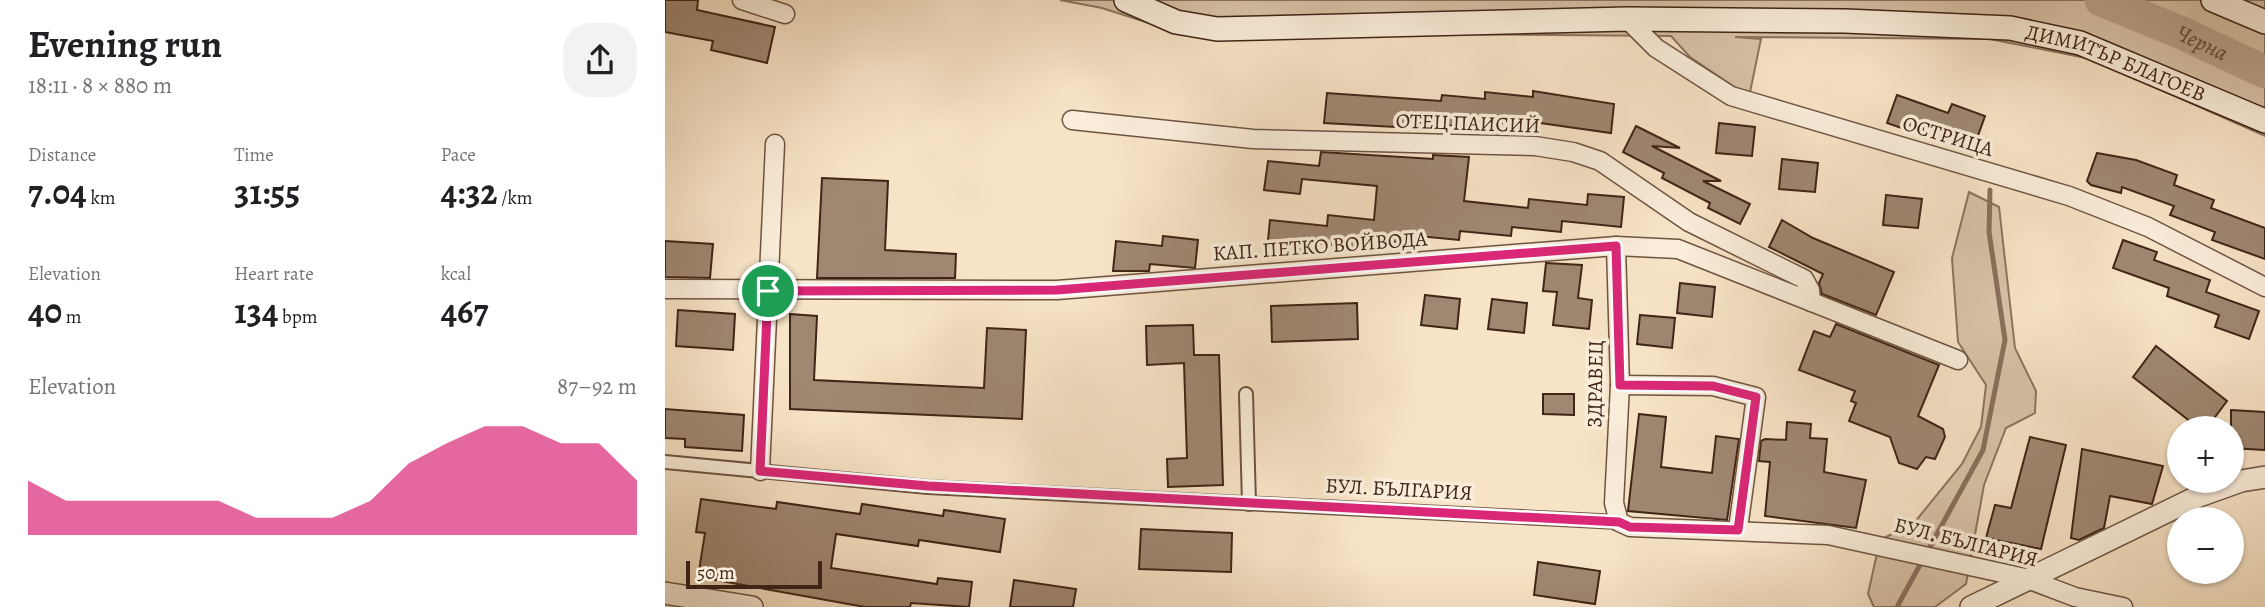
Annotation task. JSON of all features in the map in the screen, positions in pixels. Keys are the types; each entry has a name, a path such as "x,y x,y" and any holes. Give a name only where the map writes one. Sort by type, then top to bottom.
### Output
{"main road":[{"name":"ДИМИТЪР БЛАГОЕВ","path":"1126,0 1176,22 1217,29 1627,19 1845,20 2010,28 2080,43 2265,121"},
{"path":"2213,0 2265,22"}],"street":[{"path":"742,0 785,14"},
{"name":"ОСТРИЦА","path":"1627,19 1655,48 1731,96 2069,196 2148,227 2265,287"},
{"name":"ОТЕЦ ПАИСИЙ","path":"1072,120 1253,139 1535,146 1573,152 1600,160 1689,222 1804,279 1810,289 1811,302"},
{"path":"760,471 775,144"},
{"name":"КАП. ПЕТКО ВОЙВОДА","path":"665,289 1057,290 1616,246 1678,248 1958,360"},
{"name":"ЗДРАВЕЦ","path":"1616,246 1620,385 1614,503 1619,522"},
{"path":"1620,385 1713,386 1756,397 1738,530"},
{"path":"1246,394 1249,504"},
{"name":"БУЛ. БЪЛГАРИЯ","path":"665,462 928,486 1619,522 1630,527 1829,534 2025,578 2075,597 2123,607"},
{"path":"1971,607 2025,578 2200,496 2241,481 2265,477"},
{"path":"665,593 752,607"}],"shaded area":[{"path":"1060,0 2265,0 2265,136 2091,59 1990,39 1735,37 1761,39 1749,97 1690,57 1671,36 1177,32 1102,8"},
{"path":"1969,192 1999,207 2015,348 2036,391 2035,413 2006,428 1984,485 1966,584 1935,607 1874,607 1868,594 1880,540 1914,523 1962,464 1981,427 1986,385 1958,342 1952,258"}],"building":[{"path":"665,0 698,0 697,10 775,27 767,63 711,50 713,41 665,32"},
{"path":"1533,91 1614,104 1611,133 1518,120 1518,125 1475,120 1474,128 1413,122 1413,128 1324,123 1327,93 1441,101 1442,95 1485,99 1485,92 1533,97"},
{"path":"1897,95 1948,113 1952,104 1985,116 1975,144 1924,126 1921,135 1887,123"},
{"path":"1719,123 1755,127 1752,156 1716,153"},
{"path":"1636,126 1680,148 1652,146 1721,181 1703,181 1750,204 1740,224 1708,208 1710,203 1662,178 1664,173 1623,152"},
{"path":"1321,152 1433,159 1433,155 1469,157 1464,201 1528,208 1529,199 1587,205 1588,194 1624,197 1621,227 1562,221 1561,232 1512,227 1511,236 1460,231 1459,240 1408,235 1407,243 1362,238 1361,248 1303,242 1302,254 1267,250 1270,220 1327,226 1328,215 1374,220 1377,186 1302,179 1300,194 1264,190 1268,161 1319,166"},
{"path":"2097,153 2136,160 2177,175 2174,185 2214,200 2211,208 2265,228 2265,259 2212,240 2215,232 2170,215 2174,206 2122,187 2121,193 2091,185 2087,181"},
{"path":"1782,159 1818,163 1815,192 1779,189"},
{"path":"822,178 888,181 885,250 956,254 955,278 817,278"},
{"path":"1886,195 1922,199 1918,228 1883,225"},
{"path":"1782,220 1813,238 1894,272 1876,315 1822,294 1819,283 1823,274 1769,247"},
{"path":"1163,236 1198,240 1195,268 1150,264 1149,271 1113,271 1116,241 1162,246"},
{"path":"2123,240 2157,252 2154,260 2210,280 2206,292 2259,311 2249,339 2215,327 2219,315 2167,296 2169,288 2113,268"},
{"path":"665,241 713,244 710,278 665,277"},
{"path":"1546,263 1582,265 1578,298 1592,300 1589,329 1553,325 1557,292 1543,291"},
{"path":"1680,283 1715,287 1712,317 1677,313"},
{"path":"1425,295 1460,299 1457,329 1421,325"},
{"path":"1492,299 1527,303 1524,333 1488,329"},
{"path":"1357,303 1358,339 1272,342 1271,306"},
{"path":"678,310 735,314 733,350 676,346"},
{"path":"790,314 817,316 814,380 984,388 987,328 1026,330 1022,419 790,409"},
{"path":"1640,315 1675,318 1672,348 1637,344"},
{"path":"1836,324 1939,365 1918,416 1943,429 1945,437 1935,459 1926,457 1917,469 1899,463 1890,437 1849,421 1856,403 1851,401 1855,391 1799,370 1814,331 1830,337"},
{"path":"1193,325 1194,355 1219,355 1223,485 1168,487 1167,459 1187,458 1184,363 1147,365 1146,326"},
{"path":"2156,346 2227,401 2216,416 2183,416 2133,377"},
{"path":"1543,394 1574,394 1574,415 1543,414"},
{"path":"665,409 744,415 742,451 685,447 685,439 665,438"},
{"path":"2231,410 2265,412 2265,450 2244,449 2244,416 2231,416"},
{"path":"1639,414 1666,417 1661,467 1712,473 1716,436 1739,439 1727,520 1628,511"},
{"path":"1787,422 1811,424 1810,438 1827,439 1824,472 1866,480 1856,528 1765,516 1770,462 1759,461 1761,441 1786,440"},
{"path":"2030,437 2066,445 2041,549 1986,538 1995,505 2011,508"},
{"path":"2082,449 2163,466 2152,504 2110,496 2104,528 2079,540 2071,538"},
{"path":"701,499 776,509 777,502 860,514 862,504 943,516 944,510 1005,519 1000,552 919,540 918,546 836,534 831,568 937,584 938,578 972,582 969,607 911,603 910,607 865,607 698,577 705,533 696,532"},
{"path":"1141,529 1232,533 1231,572 1139,569"},
{"path":"1538,562 1600,571 1595,604 1534,595"},
{"path":"1014,580 1076,589 1073,607 1010,607"}],"waterway":[{"name":"Черна","path":"2101,0 2182,33 2265,72"},
{"path":"1898,605 1983,450 2005,340 1989,232 1990,190"}],"route":[{"path":"1616,246 1620,385 1713,386 1756,397 1738,530 1630,527 1619,522 928,486 760,471 768,291 1057,290 1616,246"}]}
